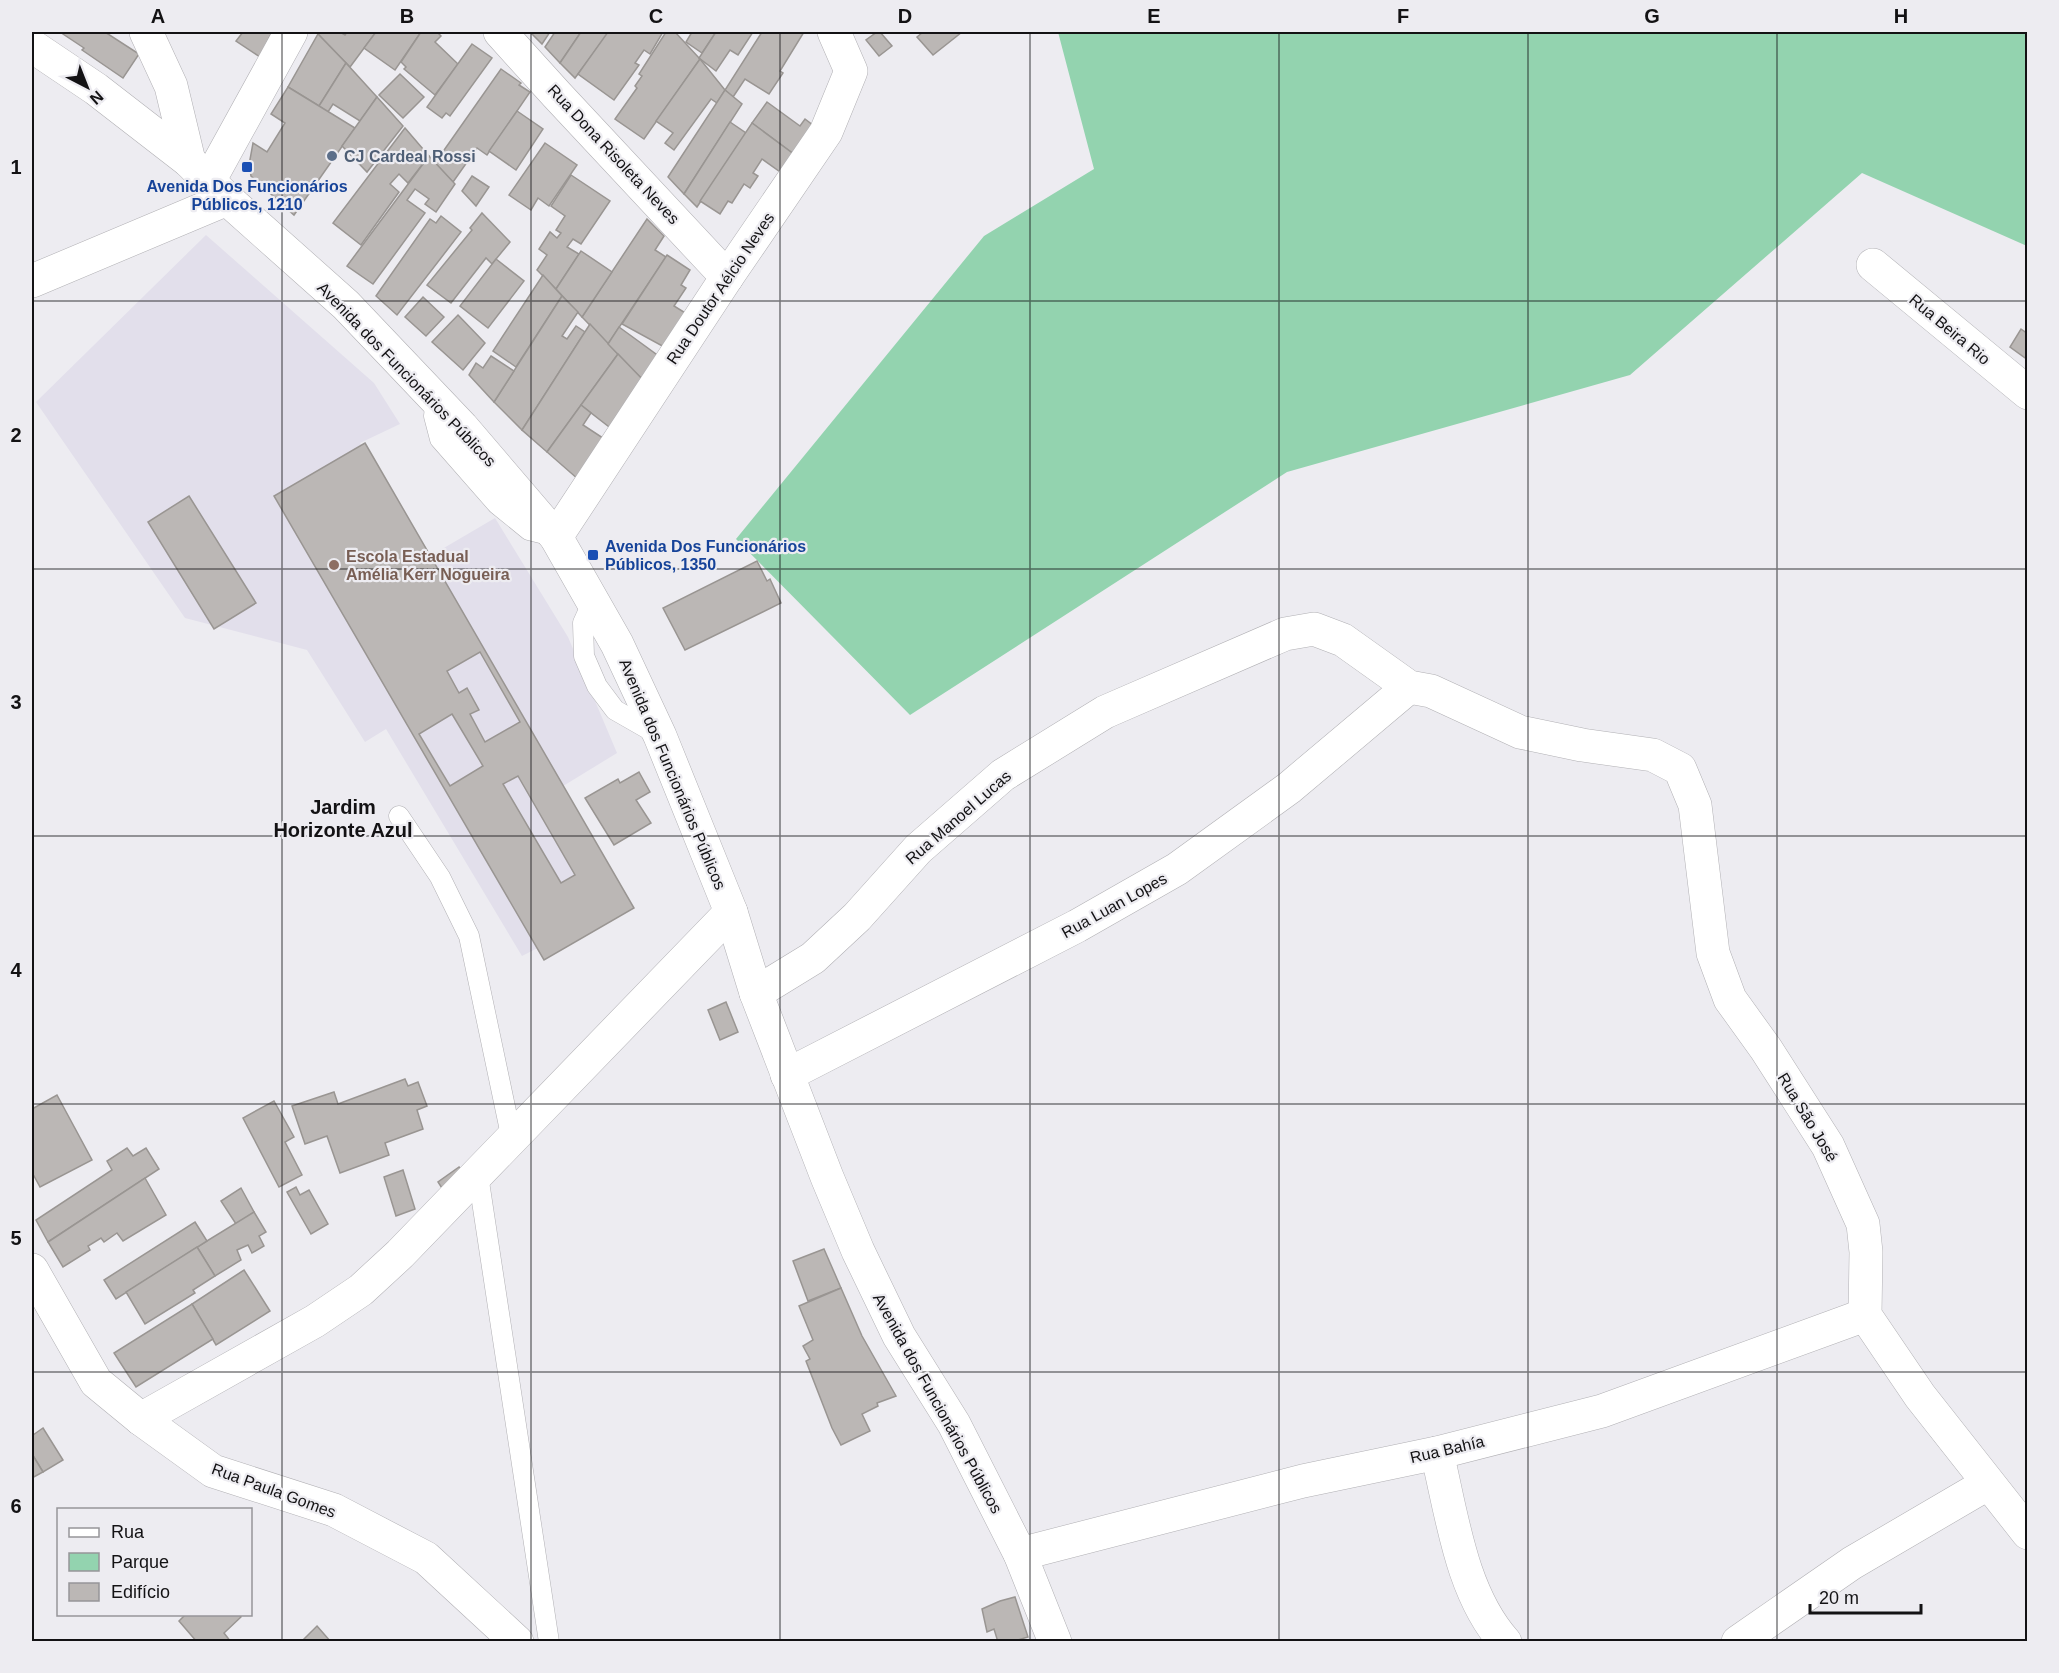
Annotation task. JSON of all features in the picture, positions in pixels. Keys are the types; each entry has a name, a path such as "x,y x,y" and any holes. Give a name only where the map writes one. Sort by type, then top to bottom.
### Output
{"street":[{"path":"146,32 171,86 208,180"},
{"path":"32,281 208,180 291,32"},
{"name":"Rua Dona Risoleta Neves","path":"501,32 727,277"},
{"name":"Rua Doutor Aélcio Neves","path":"556,537 727,277 826,132 851,71 834,32"},
{"name":"Avenida dos Funcionários Públicos","path":"32,46 96,89 208,180 346,305 462,427 556,537 617,645 660,736 731,912 756,993 787,1076 858,1251 894,1325 954,1424 1020,1554 1055,1641"},
{"name":"Rua Beira Rio","path":"1873,265 2028,393"},
{"name":"Rua Manoel Lucas","path":"756,993 813,958 857,917 918,849 1003,775 1104,712 1285,634 1314,629 1343,640 1409,687"},
{"name":"Rua São José","path":"1409,687 1431,691 1520,732 1582,745 1653,755 1680,769 1695,805 1713,953 1730,999 1766,1049 1828,1146 1863,1224 1866,1252 1865,1315"},
{"name":"Rua Luan Lopes","path":"787,1076 1077,926 1178,869 1289,789 1409,687"},
{"path":"141,1419 315,1322 361,1290 478,1175 731,912"},
{"name":"Rua Paula Gomes","path":"34,1279 96,1382 141,1419 213,1471 334,1510 426,1558 517,1641"},
{"path":"1865,1315 1920,1396 2028,1533"},
{"name":"Rua Bahía","path":"1020,1554 1303,1481 1437,1453 1602,1411 1865,1315"},
{"path":"1437,1453 1465,1567 1482,1611 1505,1641"},
{"path":"1738,1641 1852,1563 1988,1484"}],"lane":[{"path":"399,816 440,877 470,936 512,1140"},
{"path":"478,1175 549,1641"}],"shaded area":[{"path":"206,235 374,383 400,424 360,443 420,562 495,518 568,637 617,753 555,791 620,906 522,956 386,729 365,742 307,650 185,618 36,402"}],"green space":[{"path":"1058,32 2027,32 2027,246 1862,173 1630,375 1287,472 910,715 736,539 984,236 1094,169"}],"building":[{"path":"60,32 105,32 139,54 123,78"},
{"path":"243,32 272,32 260,57 236,41"},
{"path":"320,32 340,32 345,35 347,32 376,32 350,67 318,34"},
{"path":"376,32 421,32 395,70 364,48"},
{"path":"421,32 437,32 441,36 435,42 458,64 435,95 404,69 406,67 401,62"},
{"path":"530,32 550,32 542,44"},
{"path":"555,32 581,32 560,63 545,47"},
{"path":"581,32 609,32 575,78 560,63"},
{"path":"608,32 663,32 650,54 644,50 635,63 639,65 614,100 578,74"},
{"path":"666,32 675,32 700,59 644,139 615,119 637,88 635,86 642,76 639,74"},
{"path":"692,32 716,32 702,53 686,42"},
{"path":"716,32 753,32 738,55 730,50 716,71 699,58"},
{"path":"762,32 804,32 780,71 783,73 769,94 745,79 733,97 725,90"},
{"path":"880,32 892,46 879,56 866,40"},
{"path":"923,32 962,32 933,55 917,37"},
{"path":"318,34 346,63 319,106 288,87"},
{"path":"472,44 492,58 450,116 446,113 442,118 427,107"},
{"path":"700,59 725,90 717,103 711,99 674,150 665,143 673,133 656,121"},
{"path":"346,63 377,97 360,121 333,104 328,112 319,106"},
{"path":"501,69 530,92 487,155 477,148 453,182 435,163"},
{"path":"400,74 424,97 403,118 379,95"},
{"path":"288,87 355,128 294,215 251,176 249,165 253,143 267,152 285,123 271,114"},
{"path":"725,90 742,104 684,194 668,177"},
{"path":"377,97 403,126 367,172 342,146"},
{"path":"767,102 800,126 805,119 814,126 795,155 752,123"},
{"path":"517,111 543,129 516,170 489,151"},
{"path":"730,122 746,133 697,207 684,194"},
{"path":"752,123 795,155 783,174 762,159 753,173 758,176 750,188 744,184 732,203 728,201 720,214 700,201"},
{"path":"405,128 429,156 408,183 399,174 390,184 399,192 361,245 333,223"},
{"path":"545,143 577,165 549,206 538,198 531,210 509,195"},
{"path":"429,156 455,184 436,212 425,204 429,199 415,189 407,200 425,213 373,284 347,266"},
{"path":"571,175 610,201 581,244 573,239 567,247 579,254 556,289 537,270 547,255 539,249 550,232 557,238 561,233 556,230 565,216 551,206"},
{"path":"472,176 489,187 476,206 462,191"},
{"path":"482,213 510,242 492,264 486,258 451,303 427,285 472,230 470,228"},
{"path":"441,216 461,232 397,315 376,296 430,219 436,223"},
{"path":"647,219 664,236 655,250 666,257 608,344 582,317"},
{"path":"581,251 612,272 582,317 556,289"},
{"path":"667,255 690,270 681,285 686,288 674,306 687,314 666,348 622,324"},
{"path":"496,259 524,281 488,328 460,306"},
{"path":"543,275 562,296 516,367 493,351"},
{"path":"562,296 578,312 562,336 567,339 576,326 585,332 522,430 494,402"},
{"path":"423,297 444,317 426,336 405,317"},
{"path":"458,315 485,343 463,370 432,342"},
{"path":"590,324 618,354 547,452 522,430"},
{"path":"619,327 660,357 645,382 608,344"},
{"path":"2021,329 2028,334 2028,360 2010,347"},
{"path":"618,354 645,382 613,430 581,405"},
{"path":"491,356 514,371 494,402 469,375 476,363 483,368"},
{"path":"581,405 591,413 583,425 606,440 579,480 547,452"},
{"path":"365,443 634,908 544,960 274,496","holes":["480,652 520,722 485,742 470,714 479,710 467,688 459,693 447,671","452,714 483,766 450,786 419,734","518,776 575,875 561,883 503,784"]},
{"path":"189,496 256,603 214,629 148,522"},
{"path":"757,561 767,581 770,579 781,603 685,650 663,608"},
{"path":"639,772 650,792 636,800 651,823 614,845 585,798 618,779 620,783"},
{"path":"726,1002 738,1032 720,1040 708,1010"},
{"path":"405,1079 408,1086 418,1082 427,1106 417,1110 423,1129 385,1143 389,1155 340,1173 327,1136 305,1144 292,1106 334,1092 338,1104"},
{"path":"57,1095 92,1160 40,1187 34,1176 32,1177 32,1109"},
{"path":"274,1101 294,1137 285,1142 302,1175 279,1187 243,1118"},
{"path":"127,1148 133,1156 146,1148 159,1169 48,1242 36,1220 112,1170 107,1161"},
{"path":"459,1167 468,1181 447,1196 438,1182"},
{"path":"403,1170 415,1209 396,1216 384,1177"},
{"path":"145,1178 166,1215 123,1241 117,1233 104,1242 101,1238 88,1246 90,1250 63,1267 48,1242"},
{"path":"296,1187 300,1195 309,1190 328,1224 311,1234 287,1192"},
{"path":"241,1188 254,1212 236,1224 221,1201"},
{"path":"254,1212 266,1232 259,1236 264,1246 252,1253 248,1245 237,1250 241,1260 215,1276 197,1247"},
{"path":"195,1222 207,1241 116,1299 104,1280"},
{"path":"197,1247 215,1276 193,1290 195,1293 145,1324 126,1292"},
{"path":"824,1249 841,1288 808,1301 793,1261"},
{"path":"244,1270 270,1311 216,1345 192,1304"},
{"path":"841,1288 862,1336 896,1396 877,1403 878,1406 862,1414 870,1431 841,1445 806,1361 810,1359 803,1346 813,1340 799,1306"},
{"path":"192,1304 213,1339 136,1387 114,1353"},
{"path":"43,1428 63,1460 43,1472 32,1454 32,1433 33,1435"},
{"path":"32,1454 43,1472 32,1478"},
{"path":"1015,1597 1028,1637 1011,1642 998,1642 994,1629 987,1632 982,1609"},
{"path":"184,1616 241,1617 224,1633 231,1642 197,1642 179,1621"},
{"path":"317,1626 331,1642 301,1642"}],"place":[{"name":"CJ Cardeal Rossi","path":"332,156"},
{"name":"Avenida Dos Funcionários Públicos, 1210","path":"247,167"},
{"name":"Avenida Dos Funcionários Públicos, 1350","path":"593,555"},
{"name":"Escola Estadual Amélia Kerr Nogueira","path":"334,565"}],"district":[{"name":"Jardim Horizonte Azul","path":"343,818"}]}
